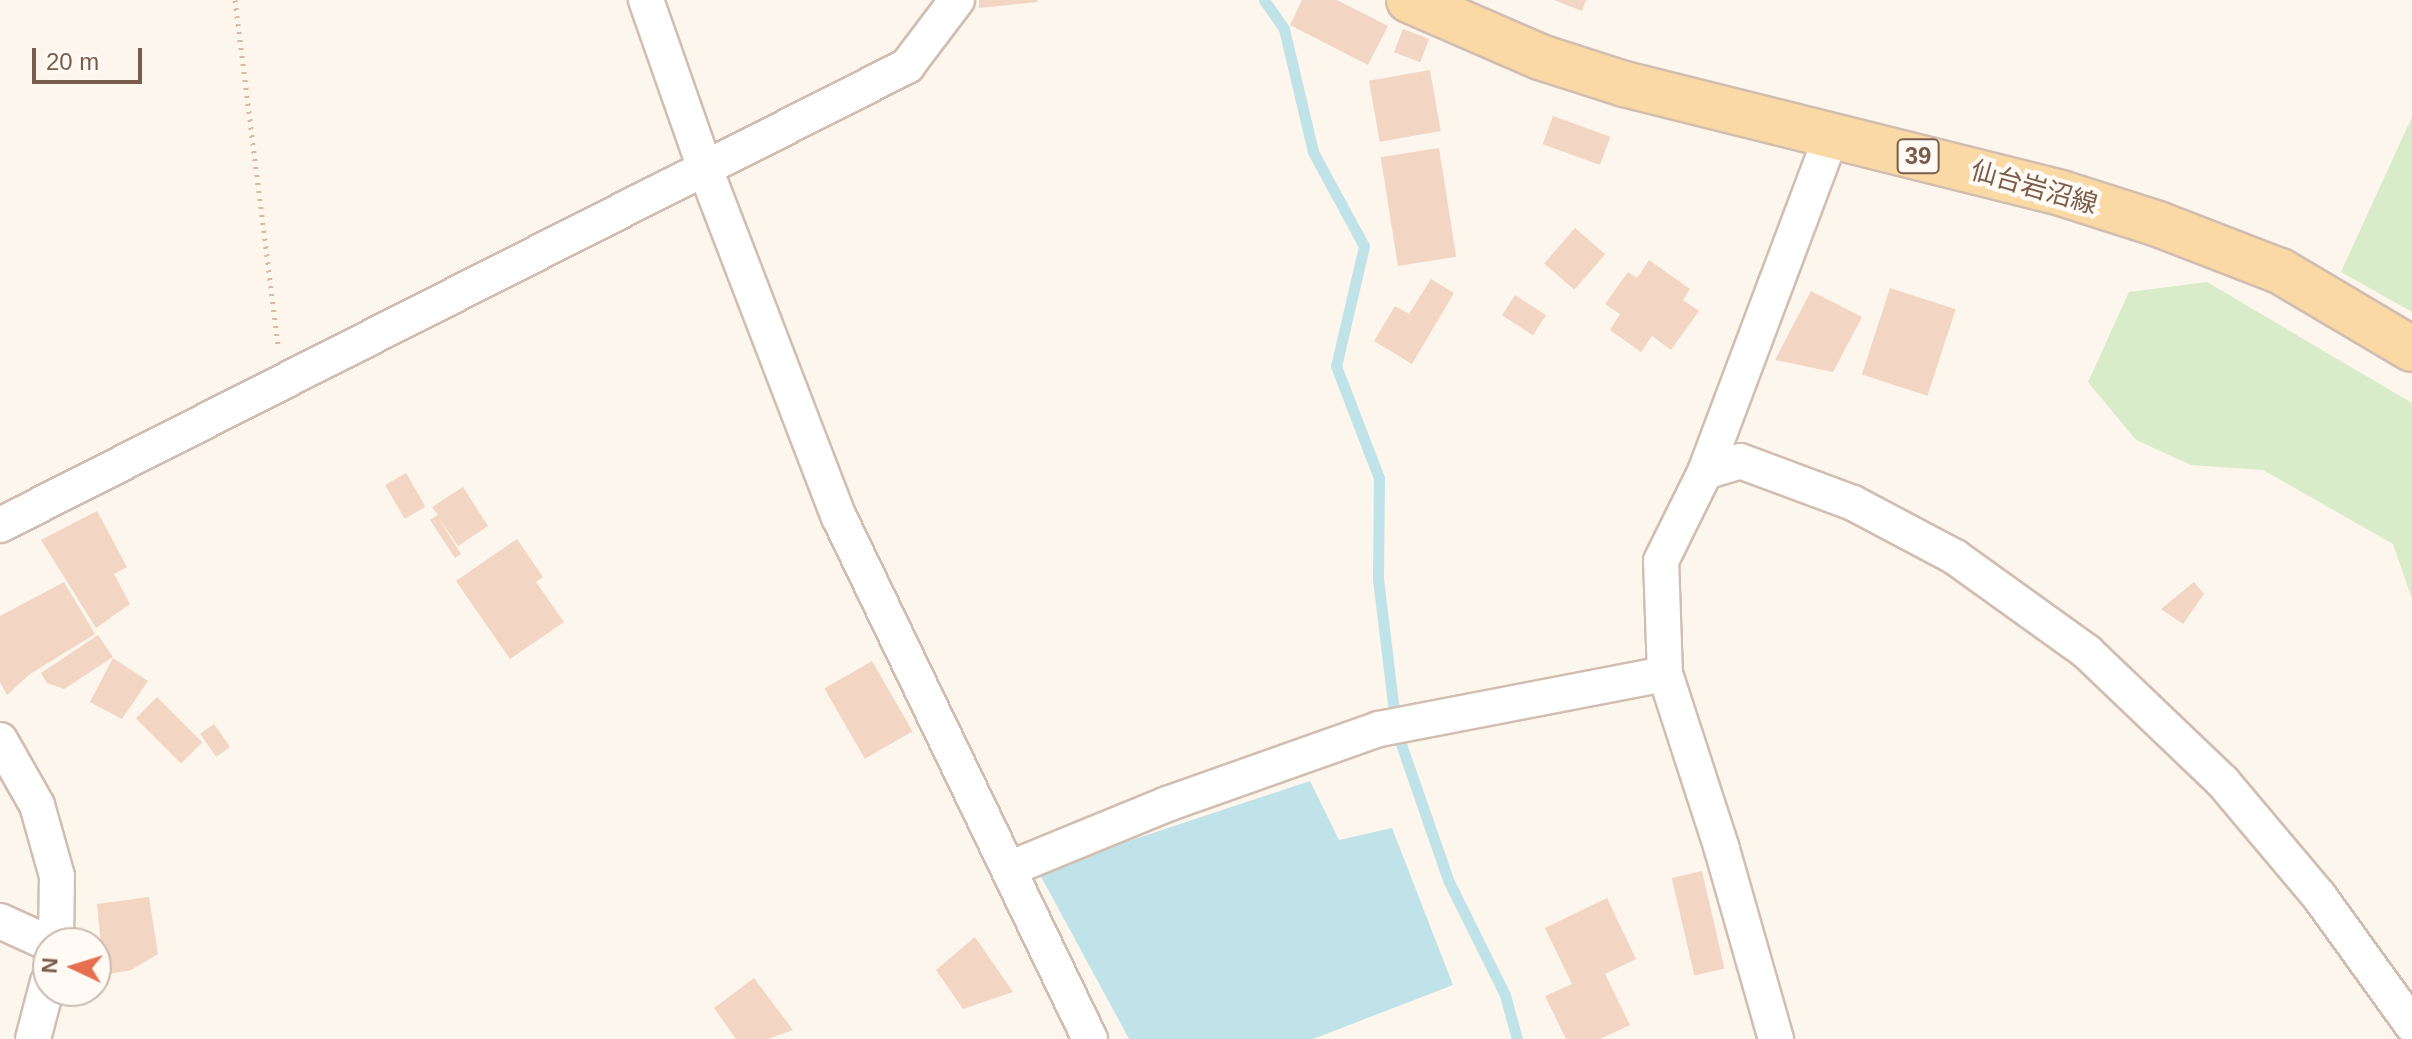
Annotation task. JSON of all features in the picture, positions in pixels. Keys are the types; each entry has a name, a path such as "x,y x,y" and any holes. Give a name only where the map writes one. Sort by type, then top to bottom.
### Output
{"main road":[{"name":"仙台岩沼線","path":"1409,0 1540,57 1624,84 2061,193 2172,229 2280,271 2412,349"}],"street":[{"path":"646,0 704,166 839,517 1011,868 1090,1039"},
{"path":"0,525 704,166 763,142 907,66 957,0"},
{"path":"1776,1039 1722,849 1665,674 1661,561 1705,472 1832,134"},
{"path":"1705,472 1740,461 1853,503 1955,557 2087,652 2223,782 2319,896 2412,1025"},
{"path":"1011,868 1167,804 1379,729 1665,674"},
{"path":"0,740 37,805 57,876 56,927"},
{"path":"0,921 32,936"},
{"path":"33,1039 41,1007"}],"path":[{"path":"235,0 283,383"}],"green space":[{"path":"2412,117 2412,312 2341,272"},
{"path":"2207,282 2412,403 2412,599 2393,544 2263,470 2191,465 2136,440 2088,382 2129,292"}],"water":[{"path":"1310,781 1339,840 1392,828 1453,985 1313,1039 1129,1039 1038,871"}],"building":[{"path":"979,0 1037,0 1038,2 979,8"},
{"path":"1302,0 1337,0 1388,26 1368,65 1290,25"},
{"path":"1554,0 1586,0 1582,11"},
{"path":"1403,29 1429,39 1420,62 1394,52"},
{"path":"1430,70 1441,131 1380,142 1369,81"},
{"path":"1553,116 1610,137 1600,165 1543,144"},
{"path":"1439,148 1456,257 1398,266 1381,157"},
{"path":"1575,228 1605,254 1574,290 1544,263"},
{"path":"1649,260 1690,289 1683,300 1699,311 1671,350 1652,336 1641,352 1610,330 1620,314 1605,304 1628,272 1637,278"},
{"path":"1431,279 1454,293 1412,364 1374,341 1395,306 1409,314"},
{"path":"1890,288 1956,309 1928,396 1862,375"},
{"path":"1811,291 1862,317 1833,372 1775,360"},
{"path":"1515,295 1546,315 1533,335 1502,315"},
{"path":"406,473 426,507 405,519 385,485"},
{"path":"463,487 488,526 458,546 439,519 461,554 455,558 430,520 438,515 432,507"},
{"path":"97,511 127,567 114,574 130,604 96,628 41,540"},
{"path":"517,539 543,577 536,582 564,622 510,659 456,581"},
{"path":"64,582 95,634 30,674 7,695 0,682 0,616"},
{"path":"2194,582 2204,594 2183,624 2161,609"},
{"path":"98,635 113,657 64,689 47,683 41,673"},
{"path":"113,658 148,681 122,719 90,702"},
{"path":"872,661 912,731 865,759 824,688"},
{"path":"157,697 202,742 181,763 136,718"},
{"path":"214,724 230,747 216,757 200,734"},
{"path":"1702,871 1724,968 1694,975 1672,878"},
{"path":"149,897 158,954 131,970 112,974 112,927 99,927 97,904"},
{"path":"1607,898 1636,959 1605,974 1630,1025 1600,1039 1566,1039 1545,996 1572,984 1545,928"},
{"path":"975,937 1013,992 963,1009 936,970"},
{"path":"754,978 793,1030 768,1039 736,1039 714,1008"}],"waterway":[{"path":"1264,0 1284,29 1313,152 1364,246 1336,366 1379,478 1378,579 1394,712"},
{"path":"1400,741 1448,880 1505,995 1517,1039"}]}
